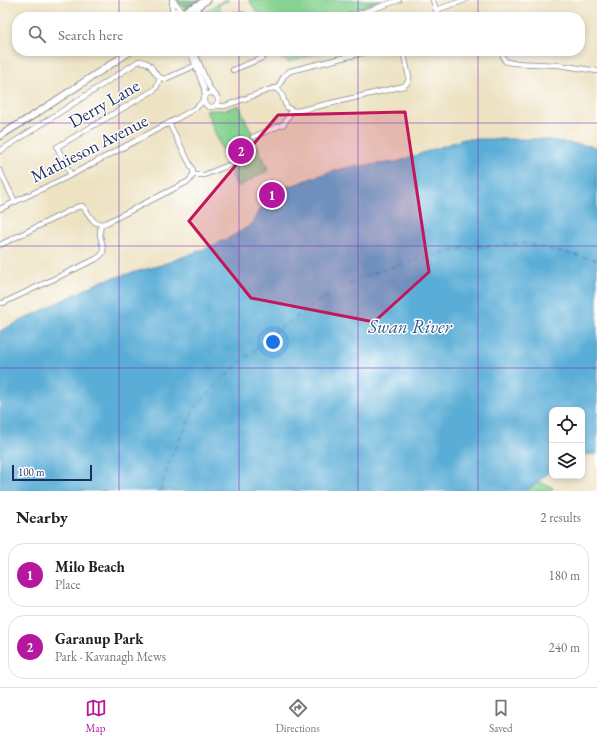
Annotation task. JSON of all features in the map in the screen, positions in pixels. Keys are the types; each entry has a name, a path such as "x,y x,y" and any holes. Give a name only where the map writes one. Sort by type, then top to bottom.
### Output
{"street":[{"path":"173,0 183,12"},
{"path":"172,12 173,0"},
{"path":"186,12 188,9 200,5 207,0"},
{"path":"364,12 398,0"},
{"path":"433,0 436,10 465,0"},
{"path":"0,136 123,56"},
{"path":"192,56 214,94 224,103 230,104"},
{"path":"195,56 204,88 204,102 207,106 225,106 274,88 281,92 288,108 298,112 404,86 408,82 409,78 404,56"},
{"path":"234,70 264,56"},
{"path":"277,89 284,76 290,71 350,56"},
{"path":"503,56 505,61 512,63 559,65 597,71"},
{"path":"0,151 139,61 144,61 149,64 157,76 165,79 197,65"},
{"name":"Derry Lane","path":"71,175 56,147 154,90 160,78"},
{"path":"205,97 208,94 214,94"},
{"name":"Mathieson Avenue","path":"0,209 71,175 191,111 201,103 205,97"},
{"path":"216,106 218,104 218,99"},
{"name":"Mathieson Avenue","path":"191,111 207,106"},
{"path":"253,137 284,124 292,110"},
{"name":"Mathieson Avenue","path":"169,123 193,170 194,175"},
{"path":"0,245 79,206 84,208 94,222 100,225 106,223 190,181 194,175 204,175 229,165"},
{"path":"0,171 15,202"},
{"path":"0,303 14,298 101,256 104,252 104,247 100,238 100,225"}],"highlighted area":[{"path":"405,112 429,272 374,322 251,298 189,221 278,115"}],"green space":[{"path":"176,0 202,0 192,6 185,7 179,4"},
{"path":"224,0 229,0 218,5 222,12 206,12"},
{"path":"249,0 381,0 347,12 257,12"},
{"path":"278,56 309,56 289,62"},
{"path":"239,105 267,167 267,171 237,187 206,110 225,110"},
{"path":"538,482 552,487 553,491 525,491"}],"sand":[{"path":"285,186 291,186 278,193 267,202 271,193"}],"water":[{"name":"Swan River","path":"464,139 541,139 597,147 597,454 585,455 585,407 549,407 549,472 525,491 0,491 0,331 102,281 161,265 229,238 249,226 257,216 260,209 267,202 278,193 291,186 317,176 349,167 396,162"}],"ferry route":[{"path":"160,491 169,462 195,408 231,371 275,332 320,300 367,275 412,261 463,248 522,243 597,260"}],"place":[{"name":"Garanup Park","path":"241,151"},
{"name":"Milo Beach","path":"272,195"}]}
